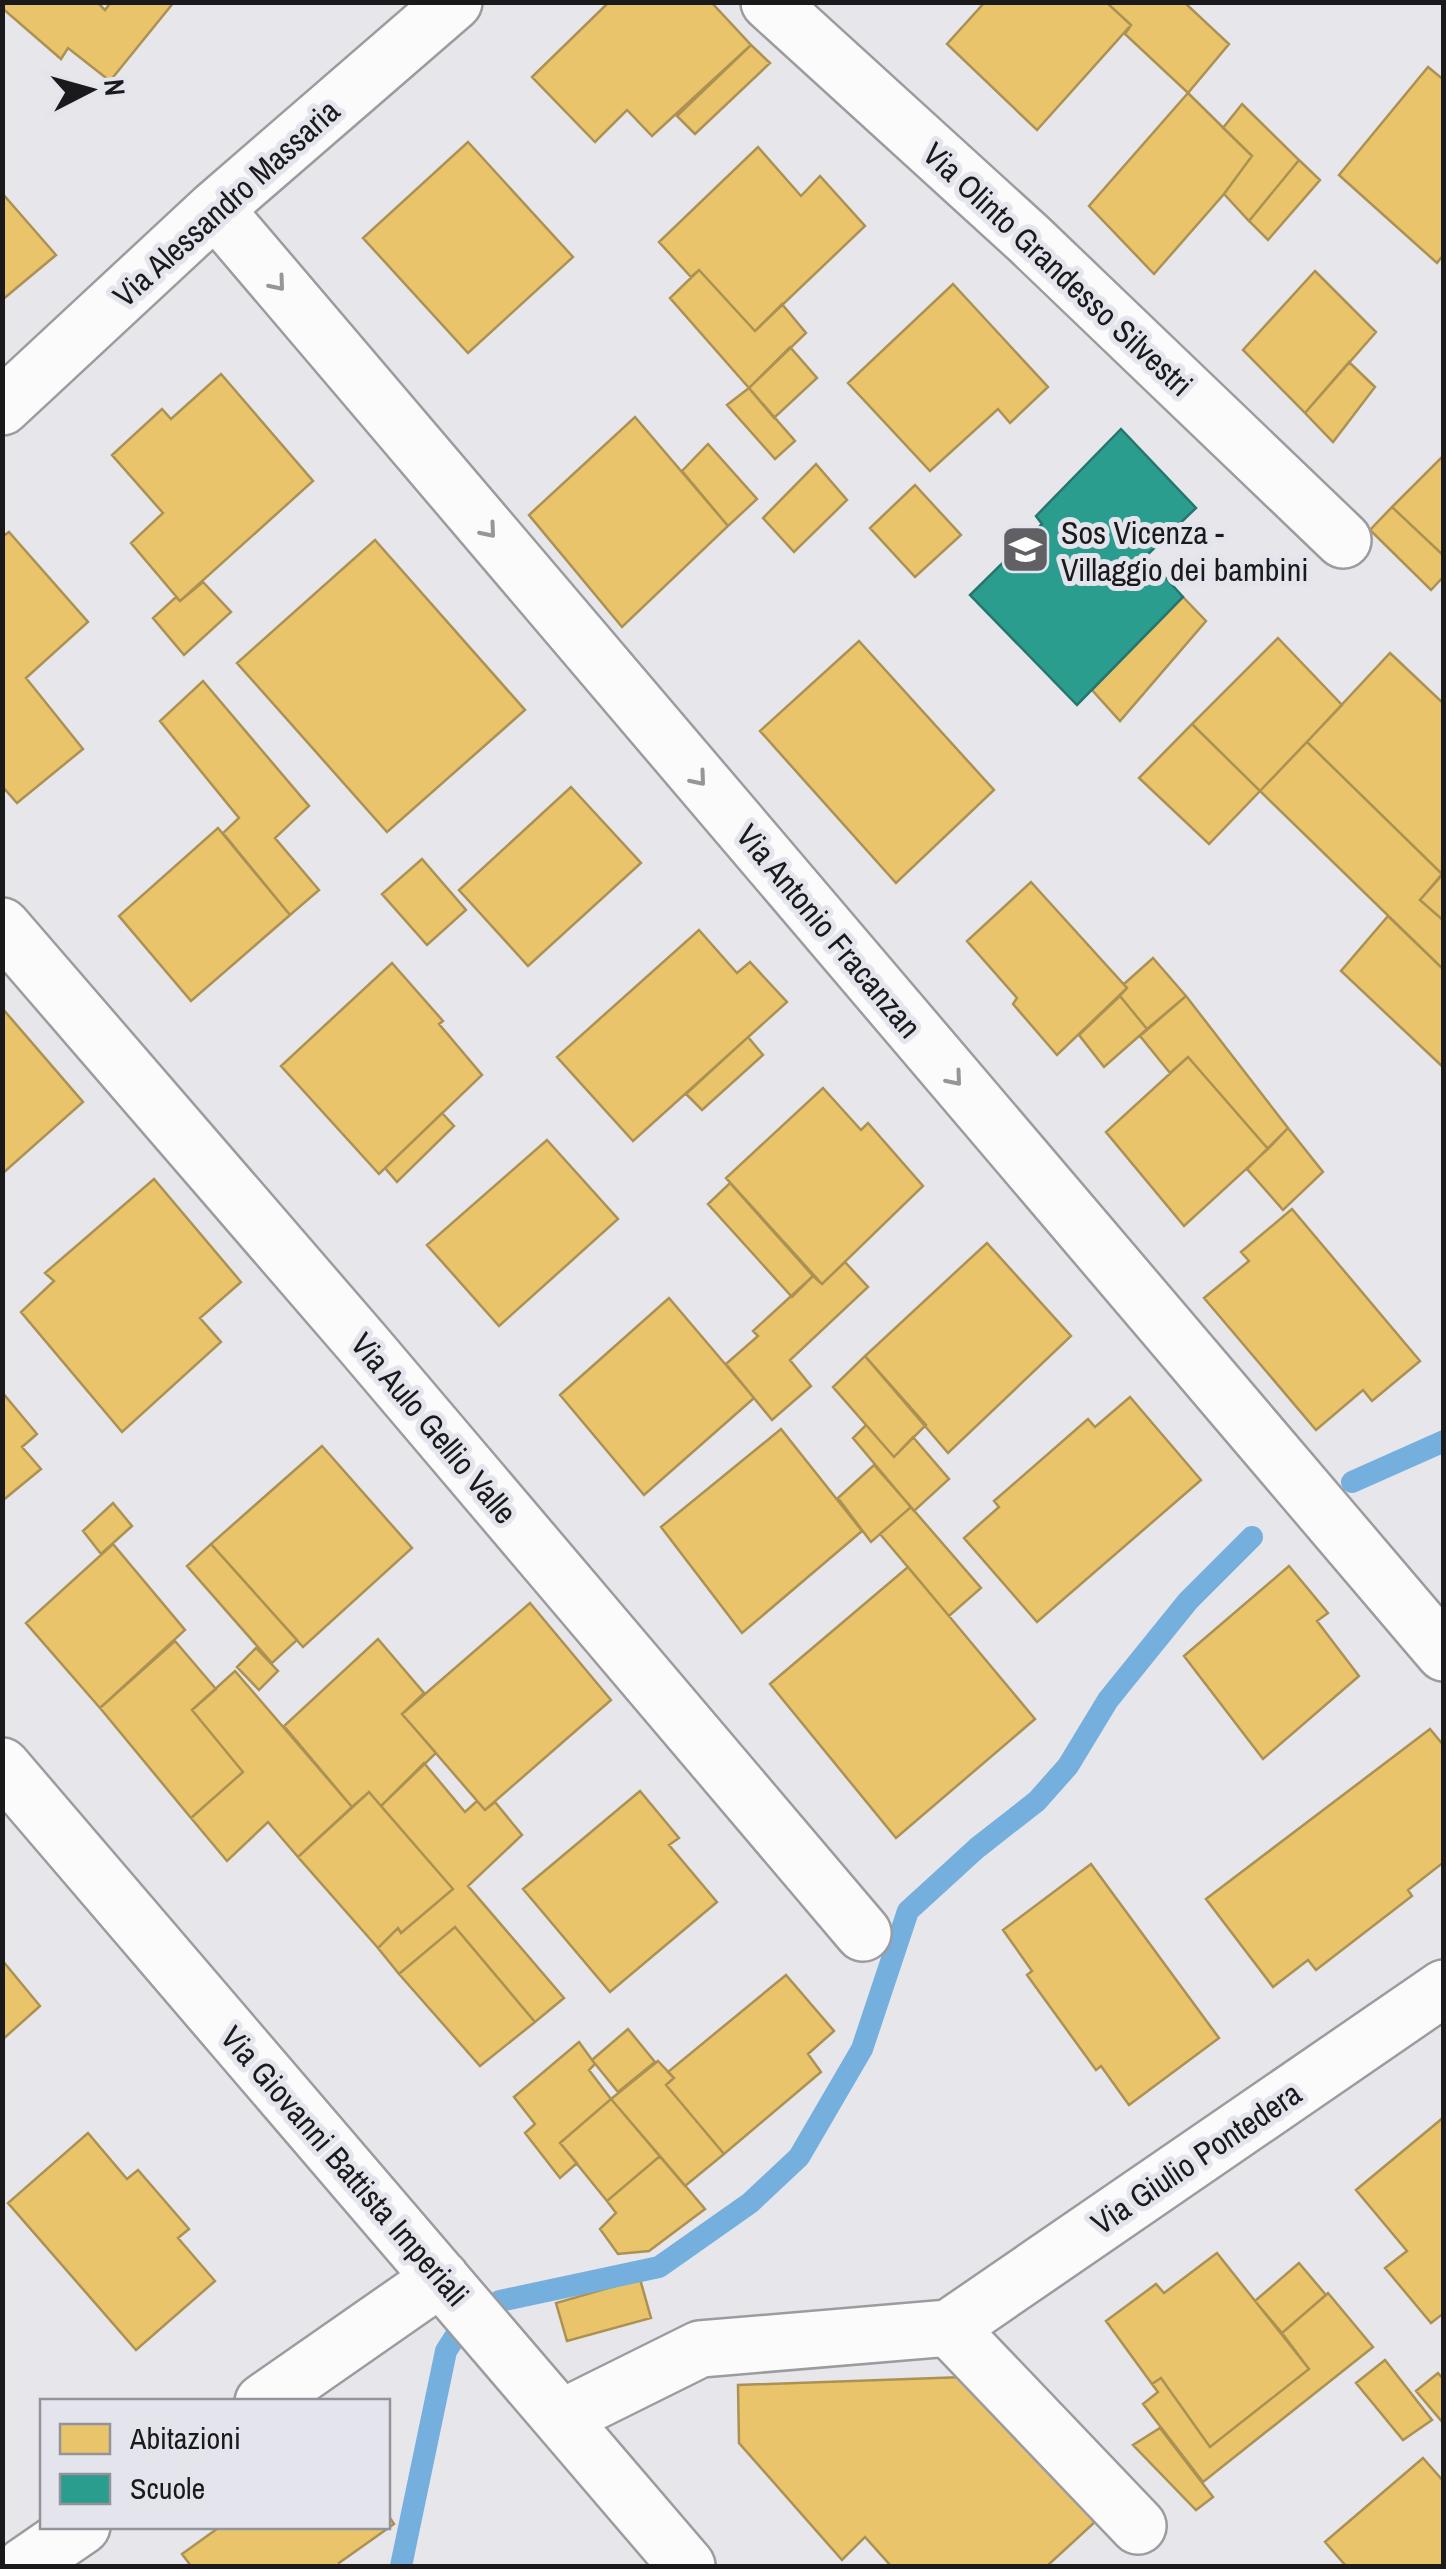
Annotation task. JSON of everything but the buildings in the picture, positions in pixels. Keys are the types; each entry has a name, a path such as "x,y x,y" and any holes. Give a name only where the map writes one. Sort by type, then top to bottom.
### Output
{"street":[{"name":"Via Alessandro Massaria","path":"2,407 215,210 454,2"},
{"name":"Via Olinto Grandesso Silvestri","path":"769,2 1029,239 1343,540"},
{"name":"Via Antonio Fracanzan","path":"215,210 1444,1653"},
{"name":"Via Aulo Gellio Valle","path":"2,926 364,1345 863,1934"},
{"name":"Via Giovanni Battista Imperiali","path":"2,1766 687,2566"},
{"name":"Via Giulio Pontedera","path":"561,2418 700,2348 949,2328 1444,1988"},
{"path":"267,2399 441,2278"},
{"path":"949,2328 1138,2526"},
{"path":"24,2566 78,2529"}],"waterway":[{"path":"1352,1482 1444,1441"},
{"path":"401,2566 446,2351 464,2323 500,2301 659,2267 750,2203 799,2157 862,2049 908,1911 977,1848 1037,1801 1068,1766 1108,1700 1188,1601 1252,1537"}],"place":[{"name":"Sos Vicenza - Villaggio dei bambini","path":"1026,550"}]}
